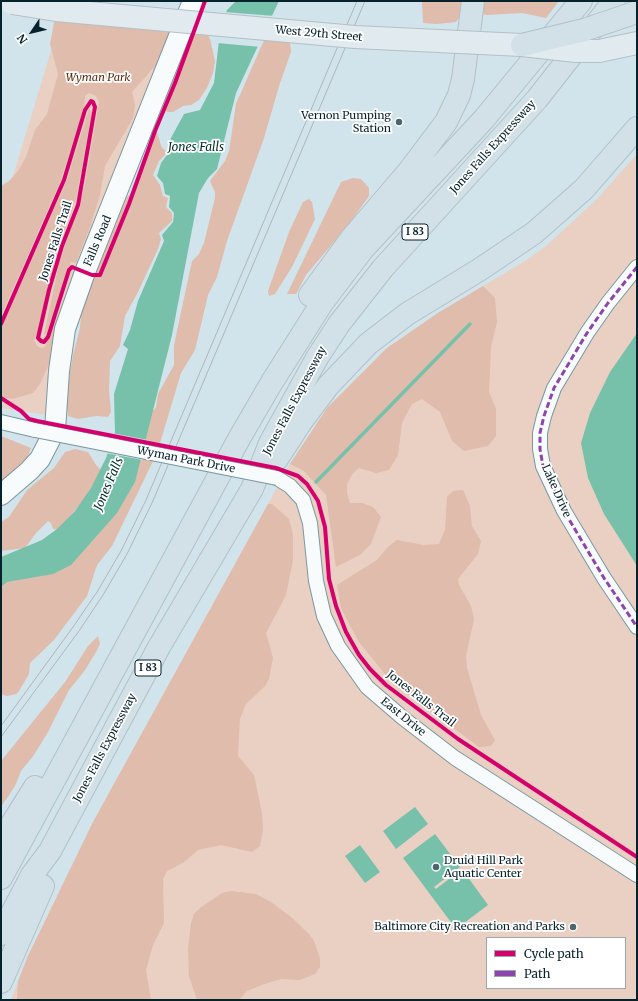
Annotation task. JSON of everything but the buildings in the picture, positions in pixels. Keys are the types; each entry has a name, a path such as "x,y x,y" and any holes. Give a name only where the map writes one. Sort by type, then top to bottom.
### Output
{"highway":[{"path":"428,163 441,128 454,108 462,85 473,1"},
{"path":"428,163 470,134 519,78 581,1"},
{"name":"Jones Falls Expressway","path":"1,934 32,876 50,851 159,647 252,489 270,443 317,358 343,318 383,268 537,98 614,1"},
{"path":"522,45 584,30 637,13 633,1"},
{"path":"252,489 283,451 301,422 328,386 368,344 407,314 534,234 584,189 636,126"},
{"name":"I 83","path":"1,878 240,438 250,404 262,377 310,295 350,240 428,163"},
{"path":"1,841 84,704 103,688"},
{"path":"1,982 35,901 46,881 50,851"}],"main road":[{"name":"Falls Road","path":"1,495 29,471 40,458 55,430 62,342 67,322 193,1"},
{"name":"West 29th Street","path":"7,2 56,10 355,37 522,45 576,52 598,51 637,43"}],"street":[{"name":"Lake Drive","path":"637,267 608,303 554,388 544,416 540,433 540,449 543,466 564,511 604,578 637,627"},
{"name":"Wyman Park Drive","path":"1,422 278,478"},
{"name":"East Drive","path":"278,478 290,486 303,500 310,523 316,581 324,616 338,646 367,687 402,718 450,754 637,875"}],"green space":[{"path":"422,1 466,1 465,10 456,22 437,24 423,23"},
{"path":"478,1 559,1 546,18 522,13 487,15 475,13"},
{"path":"55,18 176,24 158,63 132,92 135,105 133,118 105,166 100,195 90,227 76,263 71,262 47,332 44,335 59,263 84,189 99,102 96,96 89,93 85,96 84,109 60,182 1,316 1,186 9,181 18,171 26,157 35,130 47,114 58,74 50,44"},
{"name":"Wyman Park","path":"60,21 174,31 47,415 1,408 1,216"},
{"path":"190,25 206,31 210,39 215,61 213,73 207,88 199,100 191,105 183,106 173,112 168,112 161,107"},
{"path":"264,40 287,41 290,43 291,52 280,83 264,138 227,241 217,277 208,295 195,350 181,373 160,443 141,439 149,410 154,410 156,407 158,394 174,365 174,345 192,261 199,254 204,243 215,198 215,192 210,181 225,161 229,151 236,104"},
{"path":"89,109 92,112 76,199 57,253 39,330 34,340 37,346 41,348 45,347 57,317 53,355 40,384 33,393 13,399 2,397 1,329 68,177"},
{"path":"156,130 162,148 165,150 166,154 159,161 153,175 160,185 163,196 168,198 166,207 172,213 172,221 159,233 161,239 158,249 125,316 120,346 110,361 109,391 111,412 108,417 96,416 78,419 68,416 66,397 73,355 80,328 82,302 100,263 121,202 131,194 146,151"},
{"path":"637,154 637,1000 11,1000 28,956 93,822 290,464 327,408 387,348 438,313 525,261 546,246 597,199"},
{"path":"353,178 361,179 369,188 369,196 349,224 306,275 296,294 287,294 341,182"},
{"path":"309,199 312,202 315,219 292,267 275,294 269,296 268,291 289,232 303,202"},
{"path":"483,286 495,298 497,322 491,347 489,392 496,409 496,436 488,446 464,451 452,441 440,412 422,399 412,404 402,423 398,455 389,470 376,473 359,468 353,473 347,484 347,493 350,503 362,503 373,507 381,517 371,544 360,555 336,567 326,495 304,471 290,464 327,408 387,348 438,313"},
{"path":"1,436 31,448 27,458 1,482"},
{"path":"75,449 88,452 96,465 106,474 58,530 53,529 51,523 48,521 36,533 25,548 1,551 1,522 9,517 27,490 54,468 65,452"},
{"path":"134,455 154,459 112,546 97,565 87,596 54,640 30,663 29,674 19,691 16,694 7,696 1,694 1,579 12,574"},
{"path":"463,490 470,506 472,526 481,541 478,554 458,579 459,585 471,606 474,619 466,656 467,668 481,715 495,740 491,746 479,747 405,692 384,673 359,642 348,622 341,608 337,585 377,560 388,547 397,540 424,545 439,544 445,530 447,497 453,491"},
{"path":"268,504 272,504 289,519 293,535 293,560 286,595 266,633 273,658 269,679 265,686 246,704 240,719 238,756 254,775 262,813 263,830 260,846 252,852 221,845 198,850 183,863 167,871 163,879 164,923 153,945 146,970 151,1000 17,1000 18,981 28,956 93,822"},
{"path":"98,636 100,644 96,652 85,670 69,690 48,732 34,755 21,771 15,786 1,807 1,761 65,682 88,646"},
{"path":"231,891 256,894 271,902 291,917 309,934 314,941 320,958 320,967 315,974 300,980 281,979 264,984 247,991 239,1000 197,1000 189,976 188,949 191,923 194,914 200,908 222,893"}],"water":[{"name":"Jones Falls","path":"236,1 279,1 236,93 217,169 208,178 199,193 172,335 135,482 117,513 71,565 53,574 7,582 1,587 1,557 42,540 57,529 75,511 91,488 106,458 115,432 114,394 128,349 123,345 130,330 138,301 164,241 162,235 173,222 174,213 169,207 170,196 165,194 163,183 157,176 161,163 167,155 171,138 184,114 200,110 214,83 220,32 227,10"},
{"path":"637,333 637,566 604,514 588,478 581,443 590,413 610,372"},
{"path":"415,807 428,824 396,849 383,831"},
{"path":"435,834 460,867 434,887 436,889 462,869 488,905 456,929 403,858"},
{"path":"360,845 380,872 365,883 345,856"}],"pier":[{"path":"224,12 275,16 261,47 217,43 218,32"},
{"path":"112,433 148,440 143,460 105,453"}],"waterway":[{"path":"316,482 470,324"}],"tram line":[{"path":"1,726 73,627 97,592 121,551 146,500 357,1"},
{"path":"1,737 79,631 103,595 127,554 152,503 365,1"}],"marked path":[{"path":"637,267 608,303 587,333 554,388 544,416 540,433 540,449 543,466 564,511 604,578 637,627"}],"cycle path":[{"name":"Jones Falls Trail","path":"1,324 64,180 85,110 91,101 95,107 78,205 62,246 49,290 38,338 41,341 44,342 48,337 69,270 72,267 92,275 100,275 129,204 155,131 175,83 205,1"},
{"name":"Jones Falls Trail","path":"1,398 21,411 29,419 276,468 298,476 307,484 318,501 325,527 329,579 336,606 346,632 359,655 370,669 386,685 458,739 637,857"}],"place":[{"name":"Vernon Pumping Station","path":"399,122"},
{"name":"Druid Hill Park Aquatic Center","path":"436,867"},
{"name":"Baltimore City Recreation and Parks","path":"573,927"}]}
